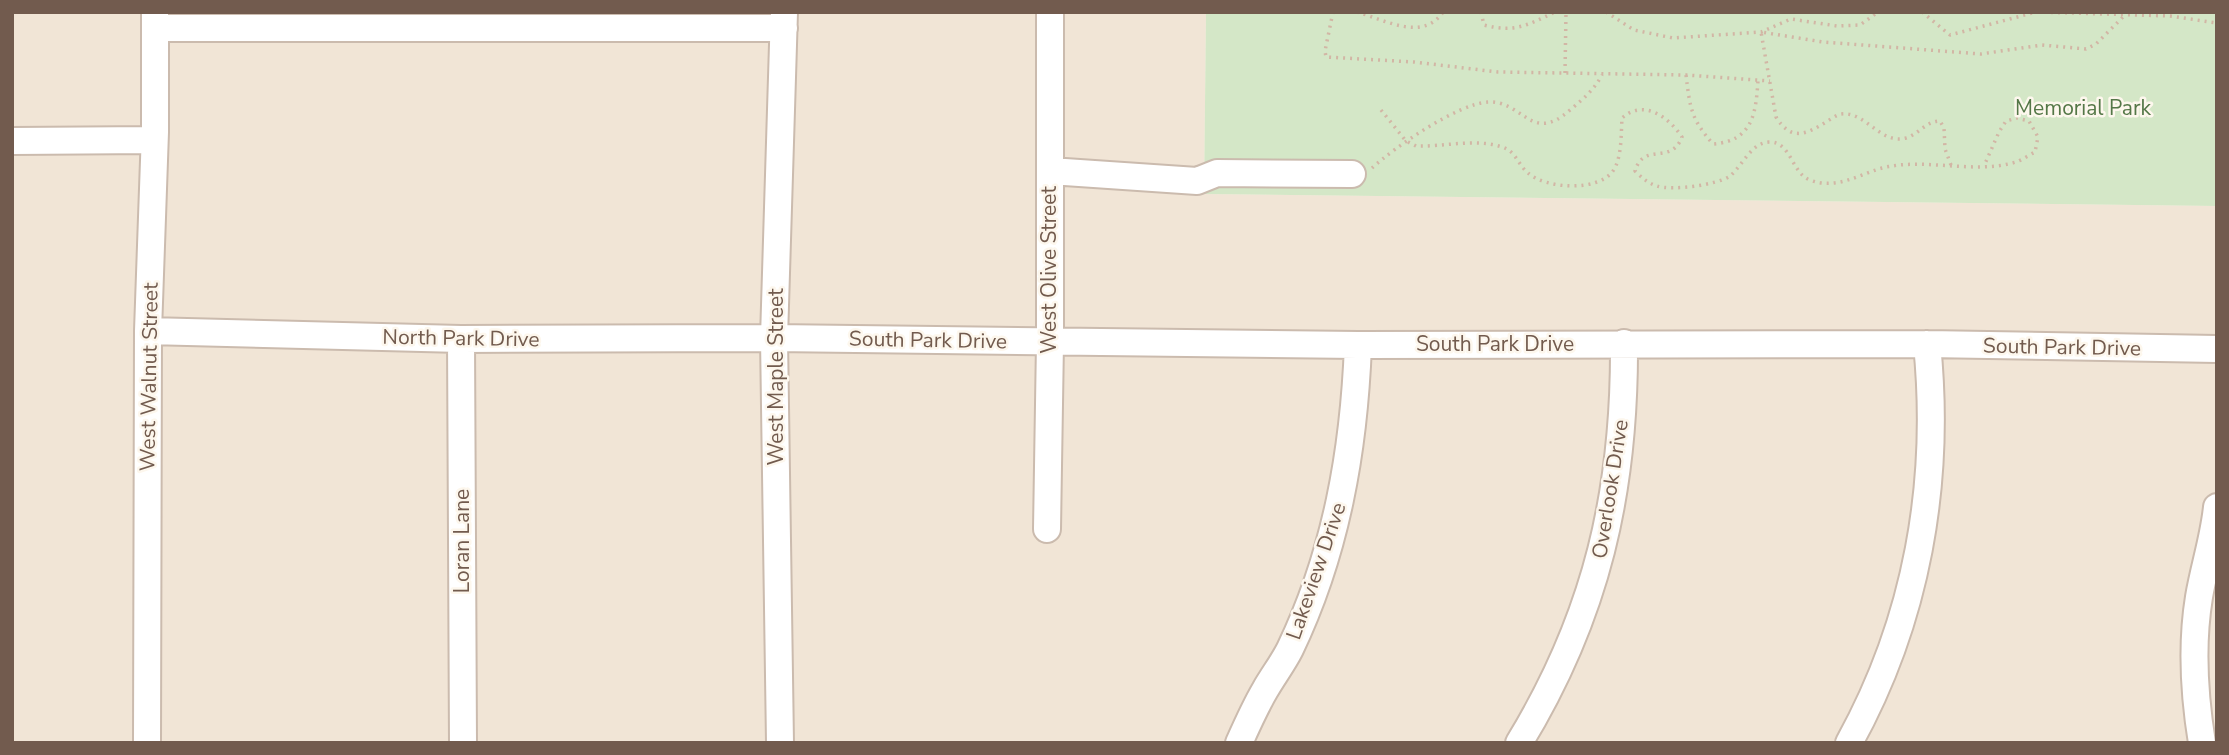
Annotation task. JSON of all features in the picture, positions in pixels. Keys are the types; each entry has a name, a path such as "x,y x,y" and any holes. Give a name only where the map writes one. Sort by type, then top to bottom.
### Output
{"street":[{"name":"West Olive Street","path":"1047,529 1049,12"},
{"path":"155,20 784,20"},
{"name":"West Walnut Street","path":"147,743 148,331 155,20"},
{"name":"West Maple Street","path":"780,743 774,338 784,20"},
{"path":"12,141 154,140"},
{"path":"1050,171 1198,181 1217,173 1352,174"},
{"name":"North Park Drive","path":"148,331 461,339 774,338"},
{"name":"South Park Drive","path":"774,338 1358,345 1927,344 2217,349"},
{"name":"Loran Lane","path":"461,339 463,743"},
{"name":"Overlook Drive","path":"1519,743 1539,710 1565,656 1598,566 1610,519 1620,460 1624,343"},
{"path":"1860,738 1897,637 1913,583 1925,527 1932,426 1927,344"},
{"name":"Lakeview Drive","path":"1240,743 1264,691 1289,651 1329,547 1350,451 1358,345"},
{"path":"2202,743 2193,653 2199,597 2215,528 2217,507"}],"path":[{"path":"1333,12 1326,57 1414,62 1498,72 1686,75 1769,81"},
{"path":"1357,12 1415,29 1436,23 1443,12"},
{"path":"1481,12 1484,25 1501,30 1522,28 1555,12"},
{"path":"1606,12 1634,30 1672,38 1761,32 1823,42 1981,54 2042,45 2086,49 2096,44 2125,15"},
{"path":"1761,32 1791,19 1837,26 1860,25 1878,12"},
{"path":"1922,12 1950,35 2037,12 2170,16 2217,23"},
{"path":"1564,73 1567,14"},
{"path":"1761,32 1776,117 1783,129 1792,134 1803,133 1839,114 1856,116 1880,133 1895,139 1907,138 1933,121 1940,121 1944,128 1945,149 1952,166"},
{"path":"1352,174 1359,180 1406,141 1460,111 1486,102 1500,103 1545,125 1560,119 1594,89 1602,75"},
{"path":"1686,75 1690,107 1697,126 1713,144 1727,143 1741,135 1756,110 1758,80"},
{"path":"1381,110 1406,141 1416,146 1502,146 1510,151 1527,173 1562,185 1589,185 1600,182 1612,172 1616,163 1622,118 1629,112 1651,110 1674,125 1682,136 1673,151 1648,155 1638,162 1635,171 1644,180 1660,187 1713,185 1730,176 1759,143 1773,142 1784,148 1800,173 1808,180 1821,183 1839,184 1895,166 1984,166 2017,162 2035,152 2038,137 2029,121 2017,118 2006,121 1984,166"}],"shaded area":[{"path":"12,12 1206,12 1204,194 2217,206 2217,743 12,743"}],"green space":[{"name":"Memorial Park","path":"1206,12 2217,12 2217,206 1204,194"}]}
